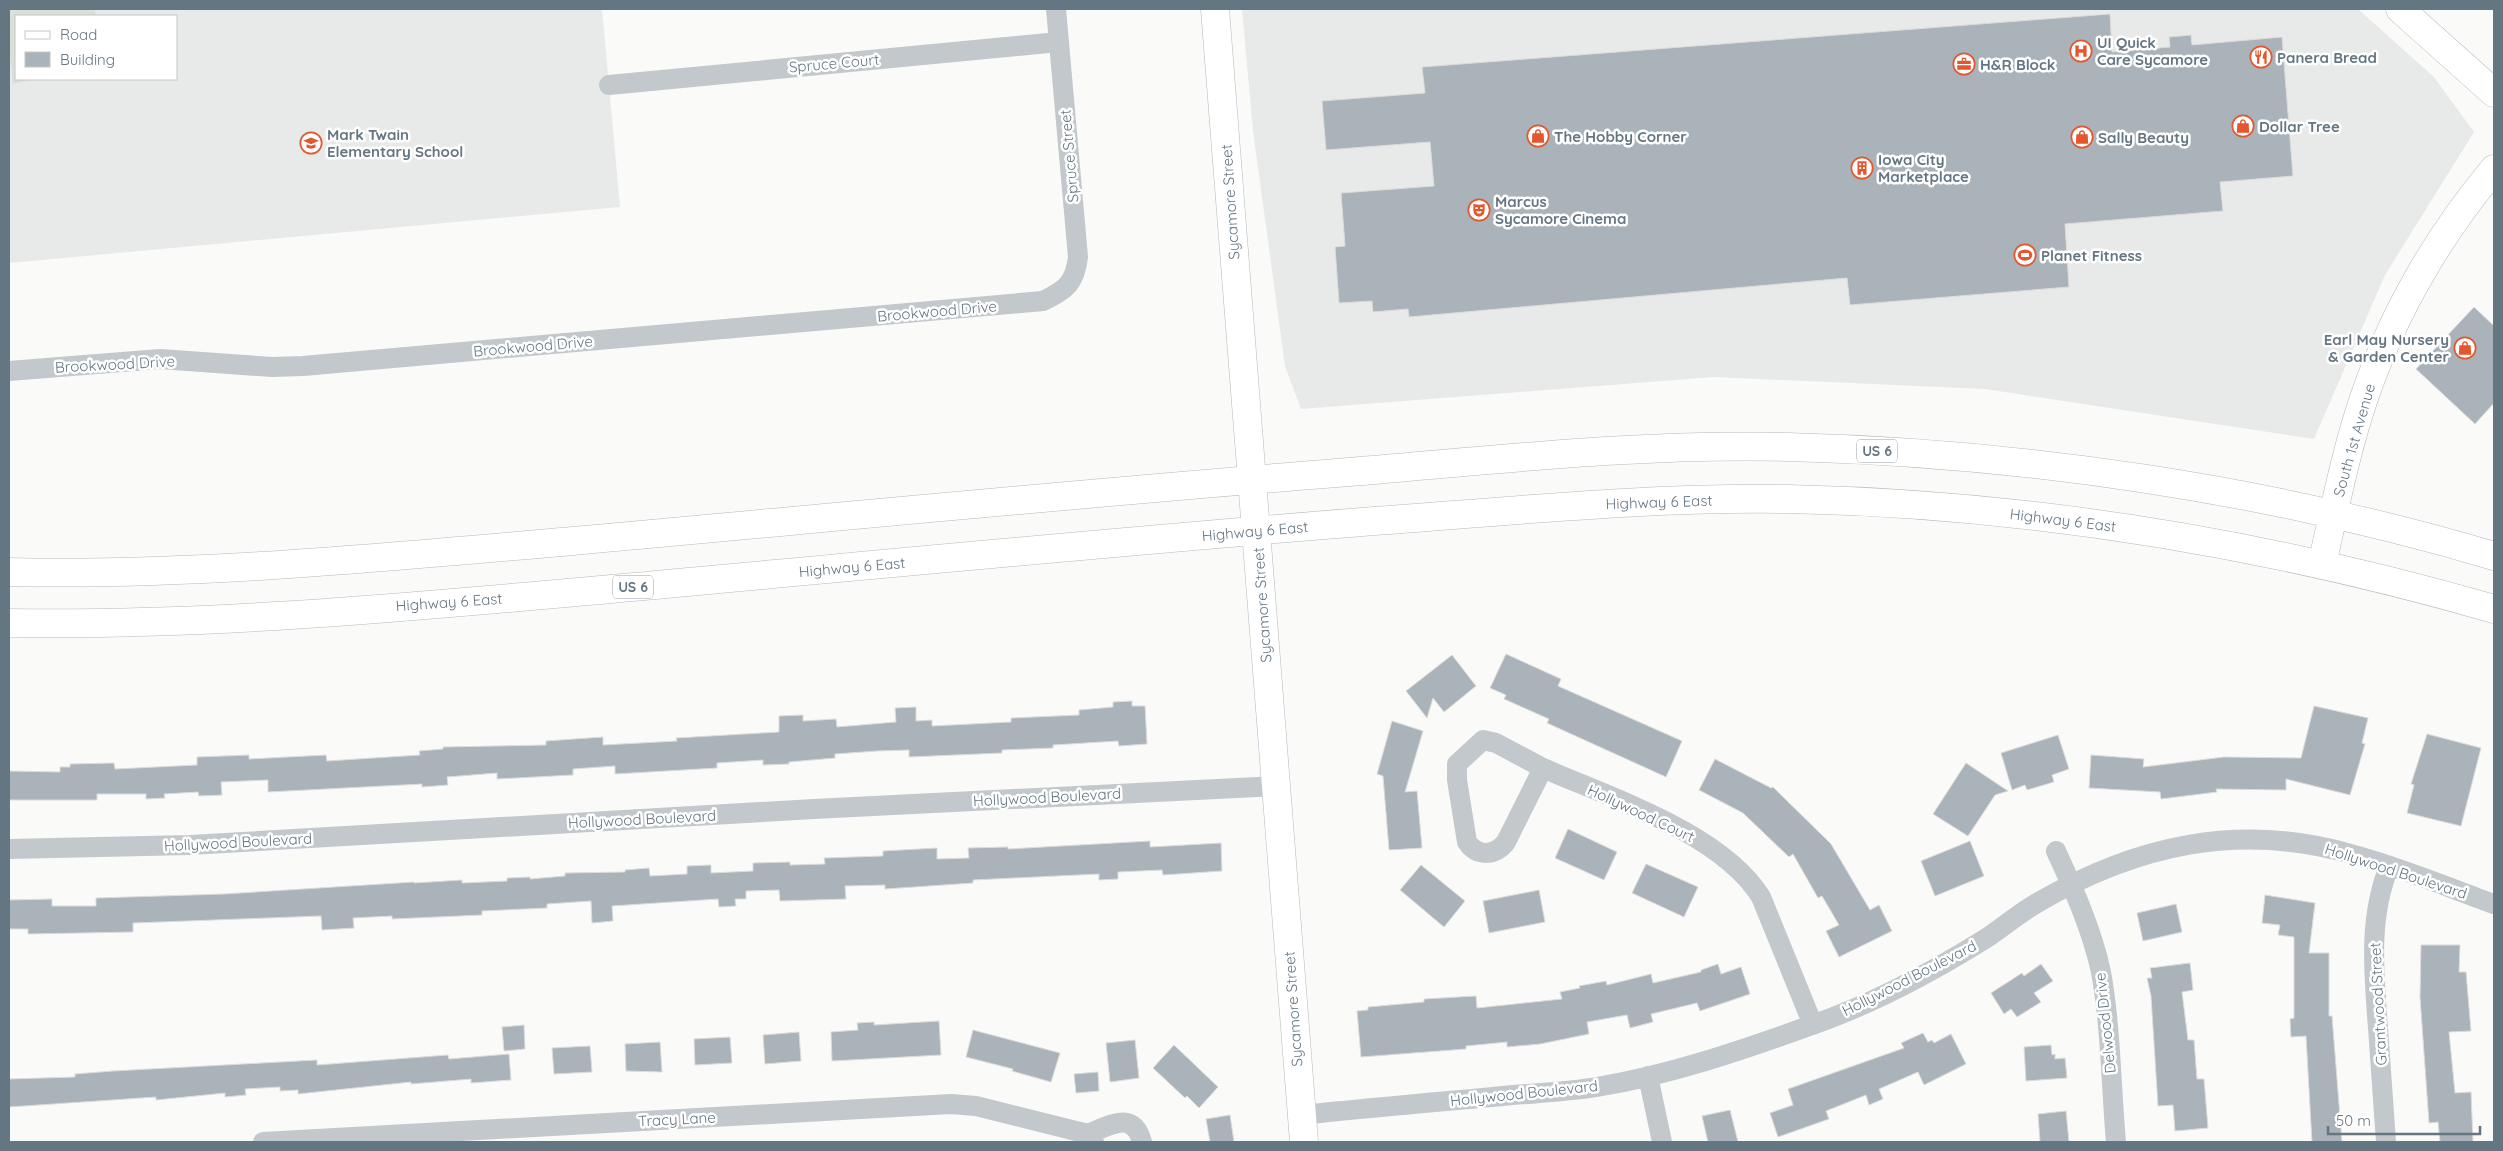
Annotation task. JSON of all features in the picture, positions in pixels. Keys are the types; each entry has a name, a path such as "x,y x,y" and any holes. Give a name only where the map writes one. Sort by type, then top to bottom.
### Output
{"main road":[{"name":"Sycamore Street","path":"1215,9 1304,1142"},
{"path":"2400,9 2494,93"},
{"name":"South 1st Avenue","path":"2322,564 2352,439 2366,394 2389,338 2413,287 2442,237 2494,169"},
{"name":"US 6","path":"9,572 103,572 291,564 1629,449 1784,447 1895,452 2030,464 2156,480 2334,514 2436,539 2494,556"},
{"name":"Highway 6 East","path":"9,623 186,621 449,603 1256,530 1632,502 1784,499 1895,503 2025,514 2174,535 2322,564 2429,590 2494,609"}],"street":[{"name":"Spruce Street","path":"1056,9 1078,258 1076,274 1068,285 1056,295"},
{"name":"Spruce Court","path":"609,85 1059,42"},
{"name":"Brookwood Drive","path":"9,371 143,360 272,367 303,366 1030,303 1043,301 1056,295"},
{"name":"Hollywood Court","path":"1543,768 1499,851 1488,854 1471,848 1467,842 1462,824 1456,780 1457,764 1483,740 1496,743 1543,768 1676,826 1734,864 1751,881 1761,897 1813,1025"},
{"name":"Hollywood Boulevard","path":"9,849 190,845 805,810 1276,786"},
{"name":"Hollywood Boulevard","path":"1301,1115 1596,1087 1648,1076 1719,1057 1813,1025 1931,970 1986,938 2034,905 2106,867 2143,854 2180,845 2225,839 2270,839 2315,845 2353,854 2494,904"},
{"name":"Delwood Drive","path":"2056,851 2085,916 2100,972 2109,1040 2116,1142"},
{"name":"Grantwood Street","path":"2386,1142 2373,970 2381,886 2389,867"},
{"path":"1648,1076 1662,1142"},
{"name":"Tracy Lane","path":"263,1142 951,1104 976,1106 1091,1138 1114,1122 1123,1122 1135,1128 1142,1142"}],"shaded area":[{"name":"Mark Twain Elementary School","path":"9,9 602,9 620,207 9,263"},
{"path":"9,9 94,9 97,15 15,15 15,80 29,80 13,84 9,46"},
{"path":"1242,9 2358,9 2434,77 2474,132 2385,275 2314,439 1985,389 1714,377 1301,409 1285,366 1253,131"}],"building":[{"name":"Iowa City Marketplace","path":"2110,14 2112,52 2170,47 2169,37 2191,35 2192,45 2282,37 2293,176 2220,182 2223,211 2065,224 2069,287 1850,305 1847,278 1409,317 1408,309 1373,312 1372,301 1339,303 1335,247 1345,246 1341,193 1434,186 1430,142 1326,150 1322,101 1425,93 1422,67"},
{"name":"Earl May Nursery & Garden Center","path":"2474,307 2494,326 2494,403 2475,424 2416,369"},
{"path":"1506,654 1561,679 1558,686 1682,741 1666,777 1547,723 1549,719 1504,699 1506,695 1490,688"},
{"path":"1452,655 1476,686 1444,712 1433,698 1427,718 1406,691"},
{"path":"1132,701 1132,706 1145,706 1147,744 1119,746 1118,741 1053,745 1053,748 1002,750 1002,753 909,757 909,750 877,751 835,754 835,758 789,762 789,764 763,765 763,760 717,763 717,768 615,774 615,766 573,769 573,775 497,779 497,773 447,777 448,785 422,787 422,784 268,792 268,780 221,782 222,795 199,796 198,792 164,794 165,798 146,799 146,794 97,794 97,800 9,800 9,771 60,772 60,767 70,767 70,764 114,763 115,769 197,765 197,757 249,755 249,759 326,755 327,761 420,755 419,751 443,749 443,747 546,745 546,741 603,737 603,745 677,741 676,738 779,732 779,716 803,715 803,721 836,719 837,727 896,722 895,708 916,707 916,721 932,720 932,726 1011,722 1011,718 1079,715 1079,710 1113,707 1113,702"},
{"path":"2314,706 2368,718 2362,743 2365,744 2350,795 2286,779 2286,790 2216,789 2217,792 2161,799 2160,792 2089,788 2091,755 2144,759 2143,767 2224,757 2301,758"},
{"path":"1392,721 1423,731 1405,792 1417,791 1422,848 1389,850 1383,776 1377,774"},
{"path":"2427,734 2481,748 2461,826 2407,813 2414,785 2411,784"},
{"path":"2058,735 2069,769 2052,775 2054,782 2027,790 2025,785 2012,790 2001,753"},
{"path":"1715,759 1771,788 1773,787 1831,844 1870,910 1879,905 1892,931 1839,957 1826,931 1839,925 1822,896 1818,898 1793,854 1789,857 1743,813 1699,790"},
{"path":"1966,763 2008,791 1995,795 1968,836 1933,814"},
{"path":"1568,829 1617,852 1604,880 1555,858"},
{"path":"1150,841 1150,847 1221,843 1222,871 1163,875 1162,870 1118,872 1118,879 1099,880 1099,874 973,880 973,883 885,889 885,885 845,886 846,899 780,901 779,890 746,891 746,899 735,899 736,906 719,907 718,899 612,906 613,921 592,923 591,901 547,904 547,908 482,911 482,915 392,919 392,916 353,918 354,928 322,930 321,916 133,923 133,932 28,934 28,929 9,929 9,900 52,899 52,906 96,906 96,898 224,894 462,880 462,883 507,881 507,878 530,877 530,879 565,876 565,873 625,872 625,870 649,868 650,876 687,874 687,866 711,865 711,873 753,871 753,863 790,862 790,865 825,864 824,858 883,856 883,851 937,848 937,859 969,858 968,848 1008,847 1008,849"},
{"path":"1970,841 1984,876 1935,896 1921,861"},
{"path":"1646,864 1698,887 1684,917 1632,893"},
{"path":"1421,865 1465,901 1444,927 1400,890"},
{"path":"1539,890 1545,922 1489,933 1483,901"},
{"path":"2265,895 2315,903 2309,953 2329,953 2329,1016 2332,1016 2342,1142 2312,1142 2306,1036 2291,1037 2290,1019 2294,1018 2294,937 2278,935 2280,925 2262,923"},
{"path":"2176,904 2182,932 2143,941 2137,913"},
{"path":"2421,945 2460,945 2459,972 2466,972 2471,1031 2449,1032 2455,1093 2471,1092 2473,1142 2440,1142 2438,1122 2429,1123 2420,997"},
{"path":"2190,963 2193,990 2182,992 2188,1040 2194,1040 2197,1079 2204,1079 2208,1128 2175,1131 2173,1105 2158,1106 2151,996 2147,978 2152,978 2150,968"},
{"path":"1718,964 1721,974 1741,967 1750,994 1700,1011 1697,1003 1651,1014 1653,1022 1630,1028 1627,1015 1587,1022 1589,1034 1540,1044 1507,1047 1507,1042 1466,1046 1466,1049 1361,1057 1357,1011 1368,1010 1368,1007 1424,1002 1424,999 1476,996 1477,1008 1562,999 1560,992 1580,988 1579,986 1606,981 1607,985 1651,974 1653,983 1701,972 1701,970"},
{"path":"2041,964 2053,981 2034,993 2041,1002 2017,1017 2011,1009 2004,1014 1991,993 2022,973 2024,976"},
{"path":"939,1021 941,1055 832,1061 831,1032 858,1030 857,1023 874,1022 874,1025"},
{"path":"524,1025 525,1049 504,1051 502,1027"},
{"path":"973,1030 1060,1053 1051,1082 1012,1071 1013,1069 966,1057"},
{"path":"799,1032 801,1061 765,1064 763,1035"},
{"path":"1923,1033 1928,1042 1932,1040 1934,1043 1951,1034 1966,1064 1924,1085 1918,1072 1879,1089 1883,1099 1869,1105 1866,1095 1826,1111 1829,1119 1778,1137 1770,1113 1793,1105 1788,1089 1904,1048 1901,1043"},
{"path":"730,1037 732,1063 695,1065 694,1039"},
{"path":"1135,1040 1139,1078 1110,1082 1106,1043"},
{"path":"660,1042 662,1072 626,1071 625,1044"},
{"path":"1174,1045 1218,1087 1199,1108 1187,1096 1185,1098 1153,1068"},
{"path":"2051,1045 2052,1055 2055,1054 2055,1059 2065,1058 2067,1078 2026,1081 2024,1047"},
{"path":"590,1046 592,1072 554,1074 552,1048"},
{"path":"509,1054 511,1080 471,1083 471,1079 411,1084 411,1082 298,1094 298,1090 280,1091 280,1087 245,1089 246,1095 225,1097 225,1093 156,1100 156,1097 9,1107 9,1079 75,1077 75,1074 113,1071 317,1060 317,1065 448,1055 449,1059"},
{"path":"1098,1072 1099,1091 1076,1093 1074,1074"},
{"path":"1730,1110 1738,1142 1708,1142 1702,1116"},
{"path":"2066,1111 2069,1142 2040,1142 2038,1114"},
{"path":"1230,1115 1234,1142 1210,1142 1206,1119"}],"place":[{"name":"UI Quick Care Sycamore","path":"2081,51"},
{"name":"Panera Bread","path":"2261,57"},
{"name":"H&R Block","path":"1964,64"},
{"name":"Dollar Tree","path":"2243,126"},
{"name":"The Hobby Corner","path":"1538,136"},
{"name":"Sally Beauty","path":"2082,137"},
{"name":"Mark Twain Elementary School","path":"311,143"},
{"name":"Iowa City Marketplace","path":"1862,168"},
{"name":"Marcus Sycamore Cinema","path":"1479,210"},
{"name":"Planet Fitness","path":"2025,255"},
{"name":"Earl May Nursery & Garden Center","path":"2465,348"}]}
